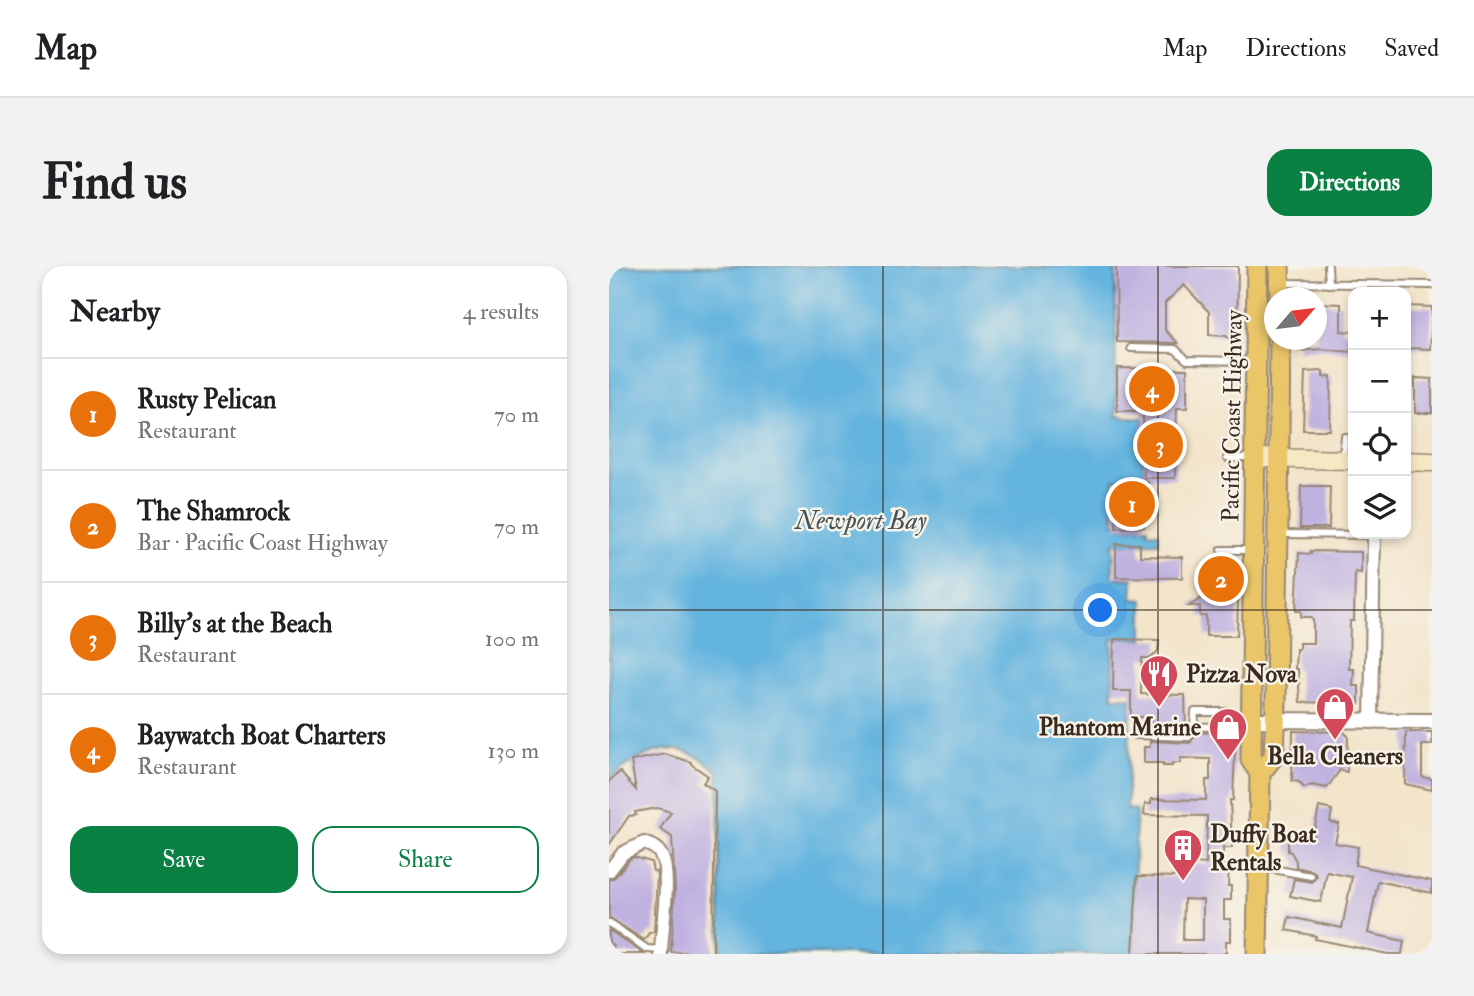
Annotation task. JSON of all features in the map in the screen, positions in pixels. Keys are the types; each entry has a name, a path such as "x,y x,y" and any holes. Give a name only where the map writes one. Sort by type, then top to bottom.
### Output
{"highway":[{"name":"Pacific Coast Highway","path":"1257,266 1254,550 1246,720 1251,760 1260,773 1257,954"},
{"name":"Pacific Coast Highway","path":"1260,773 1274,756 1280,350"}],"main road":[{"path":"1256,458 1348,460"},
{"path":"1411,461 1432,462"}],"street":[{"path":"1371,722 1374,539"},
{"path":"1246,720 1432,721"},
{"path":"609,871 622,853 644,843 655,847 662,856 665,866 661,952"}],"lane":[{"path":"1328,266 1329,284"},
{"path":"1280,282 1432,285"},
{"path":"1131,348 1175,349 1187,360 1257,361"},
{"path":"1345,437 1348,460"},
{"path":"1227,458 1256,458"},
{"path":"1276,534 1348,534"},
{"path":"1221,550 1254,550"},
{"path":"1136,735 1189,737 1194,727 1195,712 1229,712 1246,720"},
{"path":"1194,727 1233,726 1246,720"},
{"path":"1258,869 1311,876"},
{"path":"609,923 647,948 661,952"}],"water":[{"name":"Newport Bay","path":"609,266 1115,266 1116,416 1143,418 1144,478 1114,480 1114,524 1119,525 1119,528 1148,527 1148,532 1159,533 1159,543 1113,544 1113,578 1133,579 1132,599 1143,600 1143,639 1112,639 1113,697 1131,698 1127,809 1136,810 1133,954 720,954 718,772 690,753 663,750 650,753 609,779"}],"building":[{"path":"1116,266 1238,266 1237,346 1226,336 1209,335 1209,312 1184,285 1165,303 1165,330 1178,343 1117,342"},
{"path":"1327,303 1341,304 1341,331 1348,332 1348,352 1327,350"},
{"path":"1411,306 1432,307 1430,349 1411,348"},
{"path":"1117,368 1187,369 1187,408 1177,408 1175,478 1144,478 1143,411 1117,411"},
{"path":"1323,371 1323,377 1331,376 1330,430 1303,430 1305,372"},
{"path":"1415,378 1432,379 1432,413 1415,413"},
{"path":"1125,482 1148,482 1148,514 1145,514 1144,527 1116,528 1117,494 1119,485 1125,485"},
{"path":"1301,486 1330,486 1329,528 1300,528"},
{"path":"1116,544 1140,544 1140,556 1182,557 1182,578 1116,577"},
{"path":"1311,551 1361,552 1361,573 1355,572 1349,669 1354,669 1353,686 1359,686 1359,704 1300,702 1298,669 1295,669 1296,649 1299,649 1299,643 1313,643 1313,620 1311,617 1301,617 1301,611 1296,611 1299,553 1311,554"},
{"path":"1211,565 1239,566 1237,636 1206,636 1206,616 1200,616 1200,606 1189,606 1210,593"},
{"path":"1114,639 1159,640 1158,651 1151,658 1142,658 1141,694 1185,695 1186,731 1151,730 1151,717 1131,717 1131,691 1113,691"},
{"path":"1293,731 1344,732 1348,736 1347,772 1340,770 1327,788 1312,785 1304,788 1299,782 1292,781"},
{"path":"1222,732 1221,748 1235,749 1233,800 1230,800 1232,848 1223,848 1223,865 1229,865 1228,886 1231,886 1231,900 1224,900 1224,919 1231,919 1231,941 1226,941 1226,953 1221,954 1133,954 1137,876 1182,877 1183,862 1206,864 1207,816 1144,815 1145,804 1151,804 1151,799 1206,800 1210,759 1180,758 1180,763 1172,763 1172,766 1144,763 1144,747 1150,747 1150,741 1190,743 1198,733","holes":["1184,899 1203,900 1203,940 1183,940"]},
{"path":"1406,732 1432,732 1432,745 1422,745 1422,777 1432,779 1432,790 1405,784"},
{"path":"665,754 691,762 708,776 703,783 715,791 713,953 671,952 675,889 672,837 660,829 671,812 657,808 635,812 636,815 629,816 609,845 609,781 620,772 636,790 631,761"},
{"path":"1319,807 1332,810 1330,822 1339,824 1335,843 1358,847 1355,865 1432,881 1432,893 1378,881 1368,933 1404,941 1402,954 1388,954 1315,939 1316,936 1286,930 1289,917 1342,928 1352,877 1327,872 1321,902 1290,896 1294,879 1312,882 1317,876 1313,871 1296,867 1296,861 1288,851 1288,832 1313,837"},
{"path":"634,857 651,862 657,876 654,932 649,933 644,940 609,917 609,880"},
{"path":"609,930 644,954 609,954 614,946 609,943"}],"place":[{"name":"Baywatch Boat Charters","path":"1152,389"},
{"name":"Billy's at the Beach","path":"1160,445"},
{"name":"Rusty Pelican","path":"1132,504"},
{"name":"The Shamrock","path":"1221,579"},
{"name":"Pizza Nova","path":"1159,708"},
{"name":"Bella Cleaners","path":"1335,741"},
{"name":"Phantom Marine","path":"1228,761"},
{"name":"Duffy Boat Rentals","path":"1183,882"}]}
